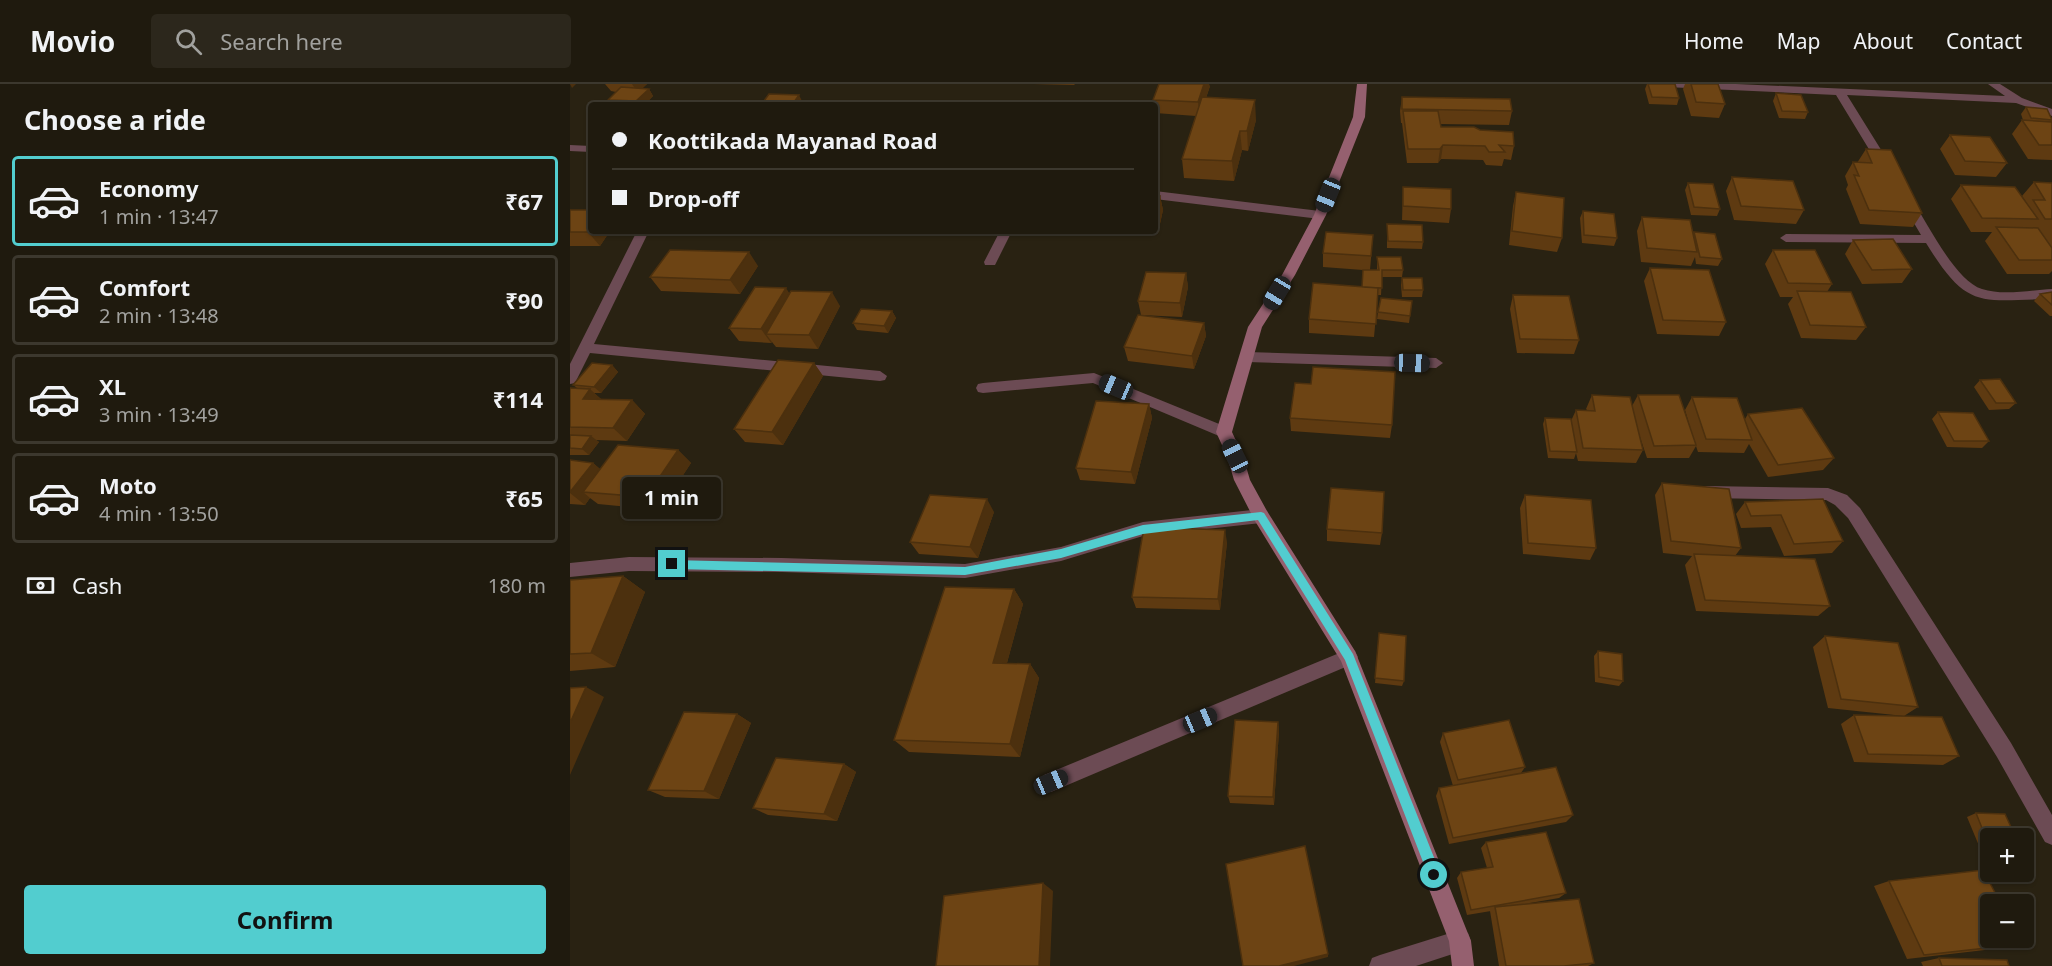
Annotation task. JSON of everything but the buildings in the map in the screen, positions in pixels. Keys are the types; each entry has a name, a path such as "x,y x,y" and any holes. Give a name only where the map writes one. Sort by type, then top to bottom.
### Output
{"main road":[{"path":"1362,84 1359,117 1320,214 1288,275 1255,327 1224,432 1235,456 1242,480 1261,516 1349,657 1460,941 1463,966"}],"street":[{"path":"1362,84 1370,84"},
{"path":"1666,84 2018,100"},
{"path":"1993,84 2018,100 2052,113"},
{"path":"1840,93 1960,283 1976,293 2052,294"},
{"path":"570,148 588,149"},
{"path":"1158,195 1320,214"},
{"path":"570,379 642,234"},
{"path":"990,262 1004,234"},
{"path":"1786,238 1931,239"},
{"path":"586,348 880,376"},
{"path":"1247,357 1436,363"},
{"path":"983,388 1094,378 1224,432"},
{"path":"1700,492 1828,494 1841,500 1854,513 2004,750 2052,835"},
{"path":"570,570 629,564 782,565 965,571 1061,554 1143,530 1261,516"},
{"path":"1051,782 1349,657"},
{"path":"1380,966 1460,941"}],"route":[{"path":"672,564 965,571 1061,554 1143,530 1261,516 1349,657 1434,875"}]}
